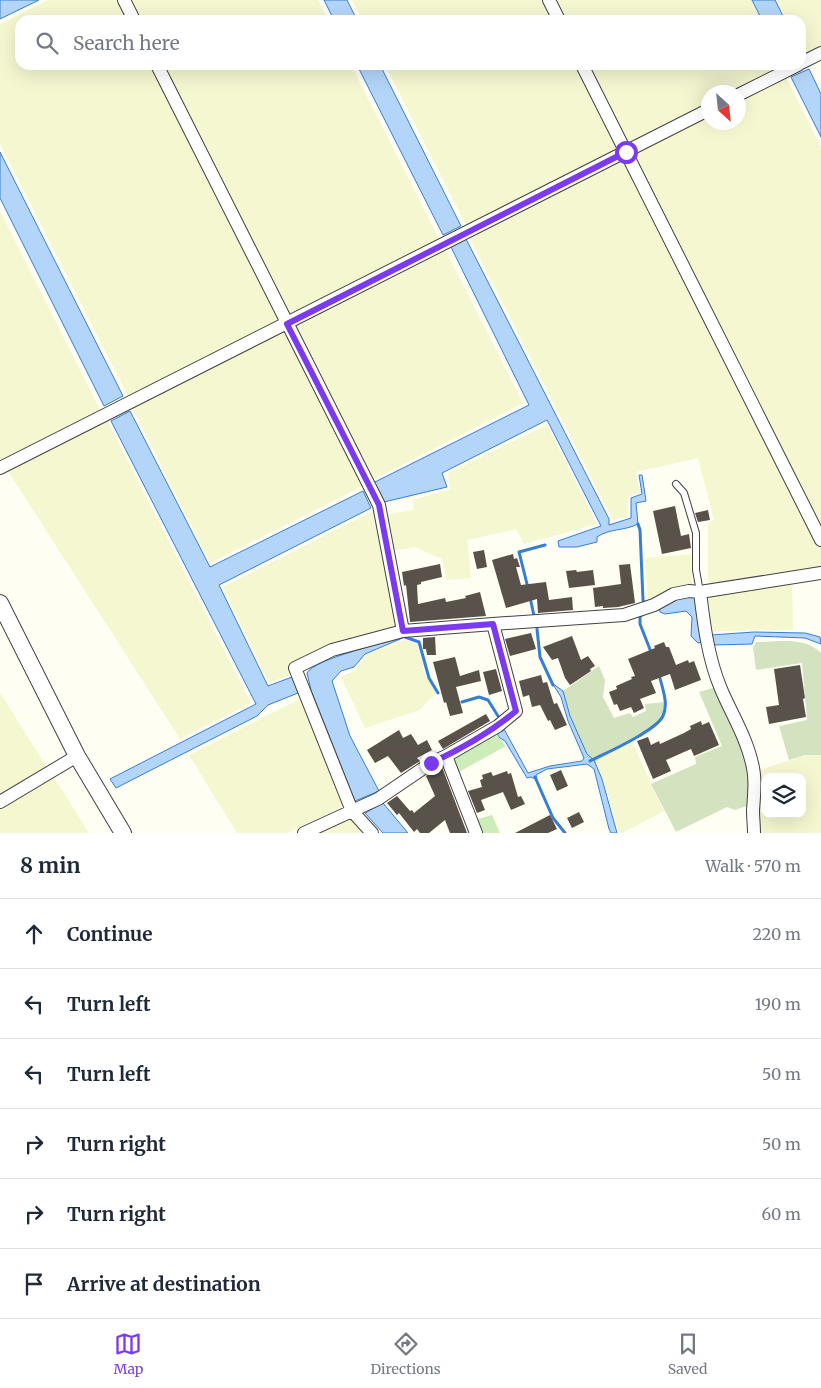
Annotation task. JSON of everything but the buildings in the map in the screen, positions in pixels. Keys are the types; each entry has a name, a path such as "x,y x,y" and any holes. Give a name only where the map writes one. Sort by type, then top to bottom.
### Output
{"street":[{"path":"124,0 132,15"},
{"path":"549,0 556,15"},
{"path":"806,60 821,53"},
{"path":"160,70 379,505 403,631"},
{"path":"585,70 821,540"},
{"path":"746,91 787,70"},
{"path":"0,468 701,114"},
{"path":"372,833 352,811 295,668 332,650 403,631 624,615 654,605 674,594 688,591 700,592 821,573"},
{"path":"700,592 706,641 710,655 721,688 740,729 753,767 756,790 753,810 754,833"},
{"path":"0,603 77,756 123,833"},
{"path":"304,833 378,799 431,763 498,726 516,711 493,624"},
{"path":"0,802 77,756"},
{"path":"446,756 476,833"}],"lane":[{"path":"676,484 684,493 696,533 696,570 700,592"}],"green space":[{"path":"48,0 318,0 326,15 18,15"},
{"path":"352,0 821,0 821,48 806,56 806,15 360,15"},
{"path":"15,16 15,70 354,70 439,239 128,396 0,144 0,24"},
{"path":"388,70 777,70 746,85 701,85 701,108 466,225"},
{"path":"786,77 821,147 821,529 634,154 701,120 701,130 746,130 746,97"},
{"path":"622,160 821,549 821,568 708,587 708,523 714,520 698,458 636,472 640,493 629,496 627,517 613,520 469,237"},
{"path":"0,211 100,410 0,461"},
{"path":"445,249 523,403 370,481 293,326"},
{"path":"285,331 363,486 210,563 132,407"},
{"path":"107,420 251,703 180,739 8,471"},
{"path":"547,425 597,524 524,544 516,529 467,540 471,578 447,580 442,559 415,547 393,551 384,515 414,510 413,500 450,489 448,473"},
{"path":"375,510 397,629 324,647 290,664 293,674 269,683 223,587"},
{"path":"691,554 692,586 648,601 645,558"},
{"path":"792,584 793,630 710,631 706,597"},
{"path":"405,640 417,644 426,677 437,693 419,710 365,728 341,677 354,671 367,655"},
{"path":"756,642 799,642 807,644 821,653 821,755 805,755 789,760 779,726 807,720 802,663 756,670 753,648"},
{"path":"599,666 605,680 603,697 614,718 630,713 633,717 646,711 645,704 666,702 663,716 655,727 595,762 583,747 571,720 563,691"},
{"path":"716,687 736,734 749,773 750,805 735,810 727,807 676,832 651,784 696,764 695,757 722,746 699,692"},
{"path":"0,693 48,769 0,797"},
{"path":"302,698 343,806 288,833 237,833 189,755"},
{"path":"495,734 506,746 457,773 452,759"},
{"path":"632,742 664,811 619,833 603,778 595,762"},
{"path":"805,755 821,755 821,833 758,833 757,771"},
{"path":"53,776 89,833 0,833 0,807"},
{"path":"351,815 366,833 315,833"},
{"path":"492,815 500,833 481,833 474,820"}],"water":[{"path":"0,0 39,0 0,19"},
{"path":"324,0 347,0 354,15 332,15"},
{"path":"752,0 775,0 782,15 760,15"},
{"path":"809,69 821,94 821,137 791,77"},
{"path":"360,70 383,70 461,226 443,235"},
{"path":"0,152 123,396 104,406 0,198"},
{"path":"466,239 609,519 609,525 631,518 631,498 642,494 639,475 642,475 646,501 636,503 638,524 602,534 597,537 597,542 577,547 559,547 558,541 601,526 547,420 442,473 447,487 384,502 373,483 529,405 451,247"},
{"path":"130,411 210,567 363,491 371,508 219,585 268,686 292,677 298,693 268,705 257,716 116,788 110,779 256,704 111,421"},
{"path":"690,594 697,600 703,642 698,643 691,636 692,617 686,611 665,614 660,612 659,606"},
{"path":"754,632 805,633 820,637 821,644 805,638 755,636 752,644 713,645 711,635"},
{"path":"405,637 365,654 354,667 341,671 332,681 350,736 379,791 355,801 311,690 307,673 312,668 336,657"},
{"path":"552,683 563,691 570,716 587,754 594,760 602,779 617,833 611,833 609,829 594,769 587,764 547,769 536,775 537,780 531,777 527,778 505,741 497,734 504,729 528,773 550,766 582,761 584,758 568,721 561,697"},
{"path":"383,803 408,833 383,833 365,813"}],"waterway":[{"path":"638,524 640,530 643,600 645,605"},
{"path":"528,588 519,552 545,545"},
{"path":"530,597 534,616"},
{"path":"642,615 640,616 640,624 651,652"},
{"path":"537,629 540,657 553,685"},
{"path":"405,637 419,642 429,678 438,693"},
{"path":"590,761 641,735 659,722 665,711 664,695 659,674"},
{"path":"462,702 479,697 488,700 498,716"},
{"path":"535,777 553,818 565,833"}],"route":[{"path":"431,763 498,726 516,711 493,624 403,631 379,505 287,324 626,152"}]}
